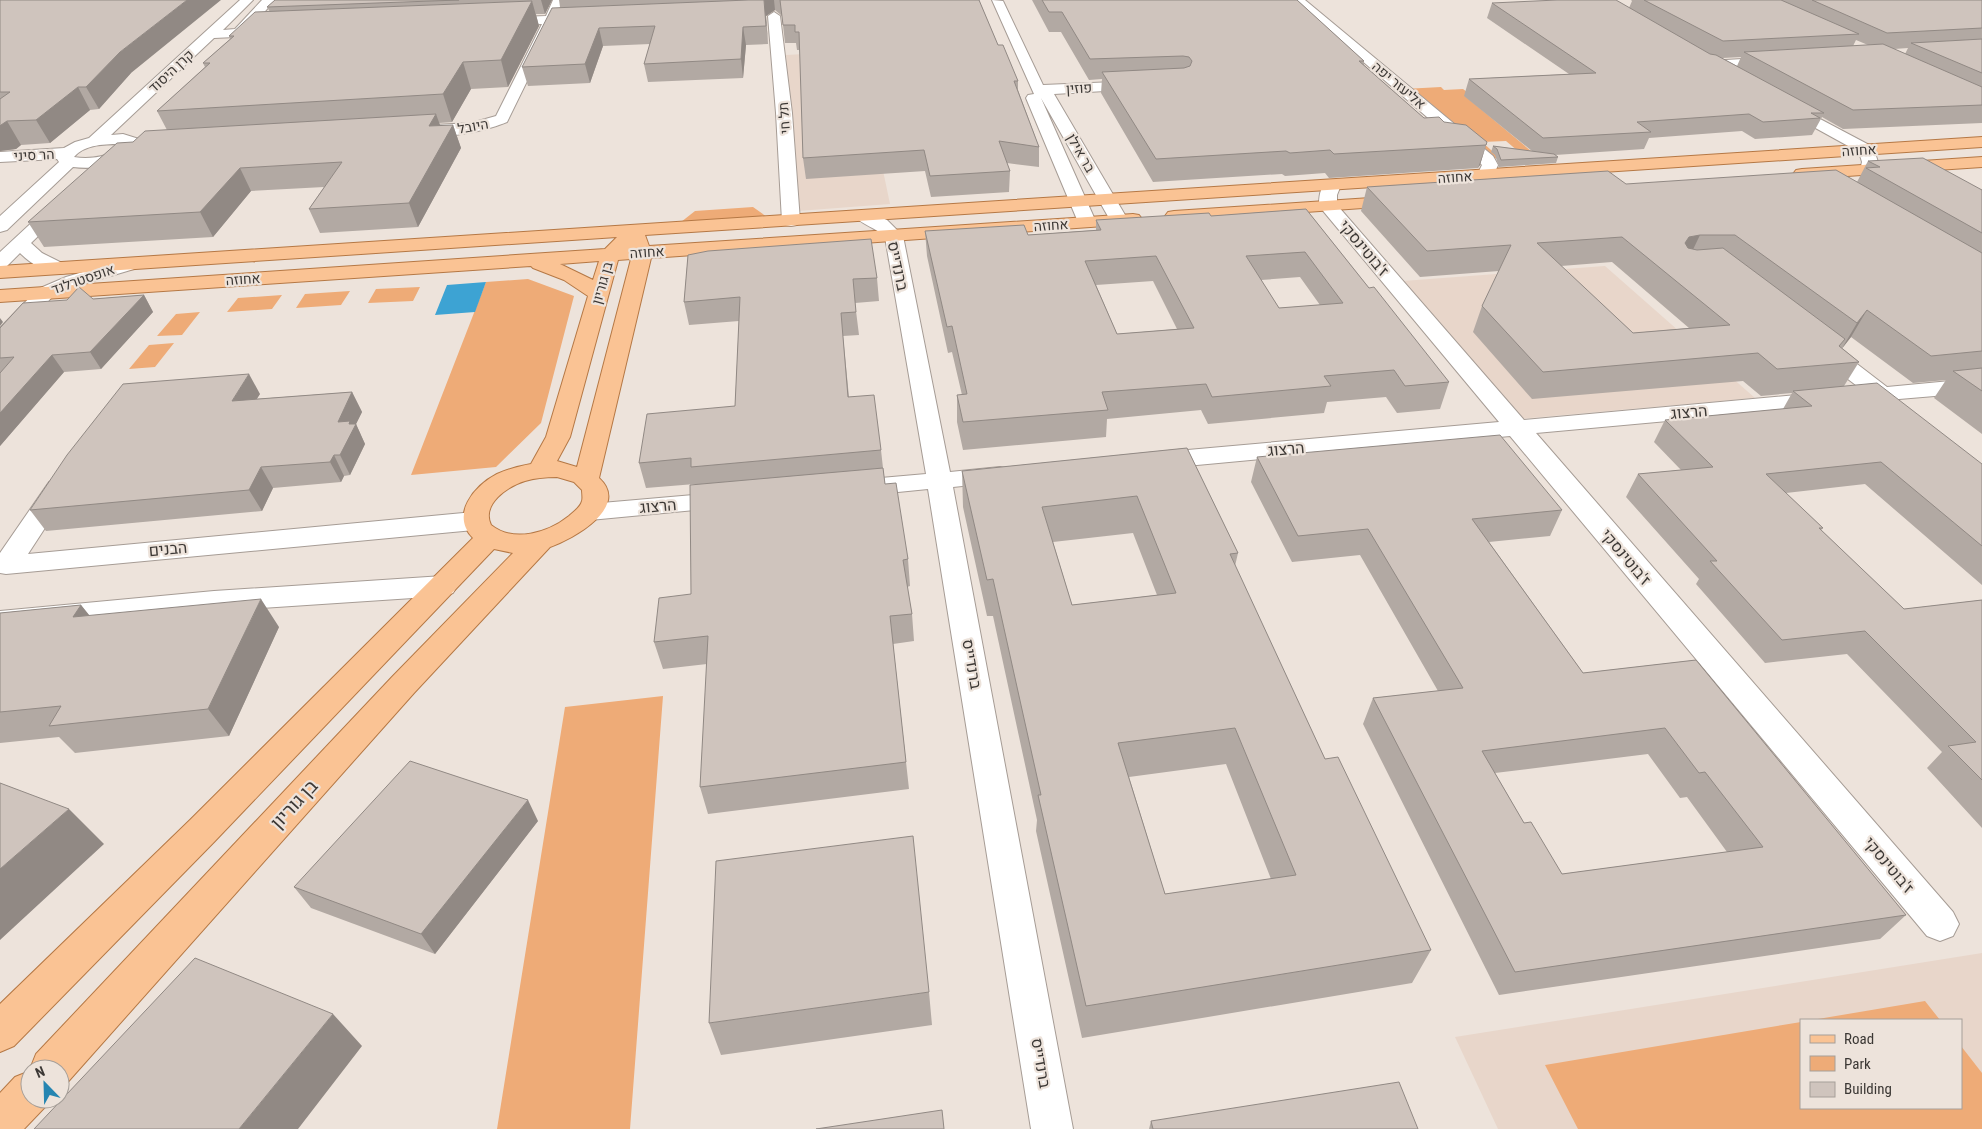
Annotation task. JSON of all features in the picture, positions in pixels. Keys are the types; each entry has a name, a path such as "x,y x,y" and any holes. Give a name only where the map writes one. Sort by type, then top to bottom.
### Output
{"main road":[{"name":"אחוזה","path":"0,272 1109,201 1982,142"},
{"name":"אחוזה","path":"1787,175 1982,162"},
{"name":"אחוזה","path":"0,296 1417,200"},
{"path":"634,231 642,253"},
{"name":"בן גוריון","path":"540,470 558,437 610,255 634,231"},
{"path":"633,292 656,270 700,249"},
{"name":"בן גוריון","path":"587,478 642,253"},
{"path":"524,260 555,268 578,278 599,294"},
{"path":"558,469 574,472 587,478 595,488 596,500 590,512 578,524 560,534 540,541 521,544 504,543 482,530 476,506 486,494 501,483 520,474 540,470 558,469"},
{"path":"0,1032 442,586 482,530"},
{"name":"בן גוריון","path":"60,1059 396,692 540,541"},
{"path":"0,1124 20,1103"}],"street":[{"name":"קרן היסוד","path":"95,141 247,0"},
{"path":"224,46 269,0"},
{"name":"היובל","path":"405,132 471,128 491,124 502,118 559,0"},
{"name":"בר אילן","path":"995,0 1038,90 1050,97 1119,220"},
{"name":"אליעזר יפה","path":"1298,0 1486,159 1490,165 1486,175"},
{"name":"תל חי","path":"775,11 791,221"},
{"path":"482,23 600,18"},
{"path":"211,34 285,31"},
{"path":"1693,55 1734,78"},
{"path":"1710,64 1793,60"},
{"name":"פוזין","path":"1038,90 1152,84"},
{"name":"בר אילן","path":"1038,90 1032,99 1087,222"},
{"path":"1773,99 1867,150 1870,162 1868,170"},
{"path":"89,178 130,139"},
{"path":"0,226 78,146 95,141 130,139 149,147"},
{"name":"הר סיני","path":"0,157 68,157 90,162 109,159"},
{"path":"1806,174 1829,187"},
{"name":"ז'בוטינסקי","path":"1332,185 1328,196 1328,206 1940,924"},
{"path":"0,262 75,191"},
{"name":"ברנדייס","path":"864,216 877,221 894,236 939,481 1052,1129"},
{"path":"20,243 35,257 59,269"},
{"name":"אופסטרלנד","path":"0,341 45,293 73,281 127,265"},
{"path":"1810,339 1905,412"},
{"name":"הרצוג","path":"1134,463 1982,385"},
{"name":"הבנים","path":"71,470 6,565 482,530"},
{"path":"832,490 1017,474"},
{"name":"הרצוג","path":"590,512 755,497"},
{"path":"0,621 214,602 442,586"}],"shaded area":[{"path":"858,51 890,204 798,211 786,55"},
{"path":"1605,266 1755,398 1519,419 1403,281"},
{"path":"1982,953 1982,1129 1498,1129 1455,1037"}],"green space":[{"path":"1441,87 1444,90 1463,89 1471,95 1465,96 1537,156 1525,157 1506,141 1482,142 1500,158 1486,159 1404,89"},
{"path":"753,207 767,217 681,222 695,211"},
{"path":"528,279 574,296 541,423 496,467 411,475 486,282"},
{"path":"420,287 413,301 368,303 376,289"},
{"path":"350,291 341,305 296,308 305,294"},
{"path":"282,295 272,309 227,312 238,298"},
{"path":"200,312 182,335 157,336 176,314"},
{"path":"174,343 155,367 129,369 149,345"},
{"path":"663,696 630,1129 497,1129 565,707"},
{"path":"1925,1001 1939,1019 1818,1019"},
{"path":"1800,1022 1800,1109 1962,1109 1962,1047 1982,1073 1982,1129 1578,1129 1545,1065"}],"water":[{"path":"486,282 475,312 435,315 447,285"}],"building":[{"path":"0,0 187,0 120,52 86,87 78,87 36,120 7,121 0,126 0,99 10,92 0,92"},
{"path":"275,0 459,0 267,7"},
{"path":"764,0 766,26 743,27 741,59 644,64 655,26 599,28 585,64 522,67 552,8"},
{"path":"780,0 979,0 998,45 1003,45 1018,81 1014,81 1039,147 999,141 1010,171 930,176 924,150 803,158 799,32 795,32 795,25 783,25"},
{"path":"1042,0 1297,0 1364,61 1359,61 1424,118 1439,117 1444,122 1466,125 1487,142 1486,145 1334,154 1330,150 1290,153 1286,151 1156,159 1102,72 1184,68 1190,66 1192,61 1189,57 1183,56 1090,59 1062,12 1049,12"},
{"path":"1616,0 1710,54 1716,55 1824,113 1811,113 1820,118 1763,122 1749,114 1637,122 1651,132 1543,138 1469,79 1596,73 1492,3"},
{"path":"1644,0 1781,0 1859,34 1723,41"},
{"path":"1812,0 1982,0 1982,28 1887,33"},
{"path":"532,1 501,60 463,62 443,94 157,111 210,63 203,63 234,36 229,36 255,12"},
{"path":"1982,39 1982,73 1911,43"},
{"path":"1883,44 1982,87 1982,105 1853,110 1744,52"},
{"path":"436,114 429,126 453,125 409,203 309,209 342,162 240,168 200,212 28,222 117,143 133,142 145,131"},
{"path":"1493,146 1554,154 1558,157 1501,160 1497,149"},
{"path":"1923,158 1982,190 1982,233 1866,168 1880,167 1868,161"},
{"path":"1836,170 1982,253 1982,351 1931,356 1867,310 1857,323 1735,235 1700,235 1689,237 1685,243 1688,248 1697,250 1723,248 1845,339 1839,346 1859,362 1777,369 1758,353 1543,372 1482,306 1511,245 1427,251 1367,187 1608,171 1626,184","holes":["1622,237 1730,325 1633,333 1537,243"]},
{"path":"1306,209 1369,288 1374,287 1449,382 1405,386 1394,370 1324,376 1331,386 1212,397 1206,384 1102,392 1108,410 963,422 957,395 967,394 952,326 947,327 925,231 1024,225 1028,235 1101,230 1096,220 1209,213 1211,216","holes":["1305,252 1343,303 1279,308 1246,256","1156,256 1194,328 1117,334 1085,261"]},
{"path":"871,239 877,278 853,279 856,312 841,313 848,397 874,395 881,450 691,467 691,458 639,463 647,414 735,406 740,297 684,302 688,255 708,251"},
{"path":"79,287 93,299 144,295 90,352 52,355 0,413 0,373 14,357 0,358 0,328 23,303 67,300"},
{"path":"1982,368 1982,391 1953,371"},
{"path":"249,374 232,401 352,392 338,422 350,421 349,424 356,424 340,455 334,455 330,462 261,467 249,490 30,510 67,455 123,384"},
{"path":"1877,383 1982,464 1982,546 1881,462 1766,474 1823,528 1819,528 1904,609 1982,600 1982,780 1948,746 1976,742 1865,631 1782,640 1710,561 1717,561 1638,474 1713,467 1665,420 1812,406 1793,391"},
{"path":"1500,435 1562,510 1472,519 1583,673 1696,660 1906,915 1515,972 1373,698 1463,688 1368,529 1298,536 1257,457","holes":["1665,728 1699,773 1705,772 1763,847 1562,874 1531,822 1524,823 1482,751"]},
{"path":"1187,448 1238,553 1230,554 1325,759 1338,757 1431,950 1086,1006 1038,795 1041,795 993,579 987,580 962,471","holes":["1137,496 1176,593 1072,605 1042,507","1235,728 1296,875 1165,894 1118,743"]},
{"path":"883,468 885,484 896,483 908,559 903,560 912,614 890,616 906,762 700,787 708,636 654,642 659,598 691,594 690,485"},
{"path":"261,599 208,709 49,726 61,706 0,712 0,613 81,605 73,617"},
{"path":"410,761 528,800 421,934 294,887"},
{"path":"0,783 69,809 0,869"},
{"path":"913,836 929,992 709,1023 716,861"},
{"path":"195,958 333,1014 239,1129 34,1129 53,1109 70,1109 70,1091"},
{"path":"1399,1082 1418,1129 1153,1129 1151,1121"},
{"path":"942,1110 944,1129 816,1129"}]}
